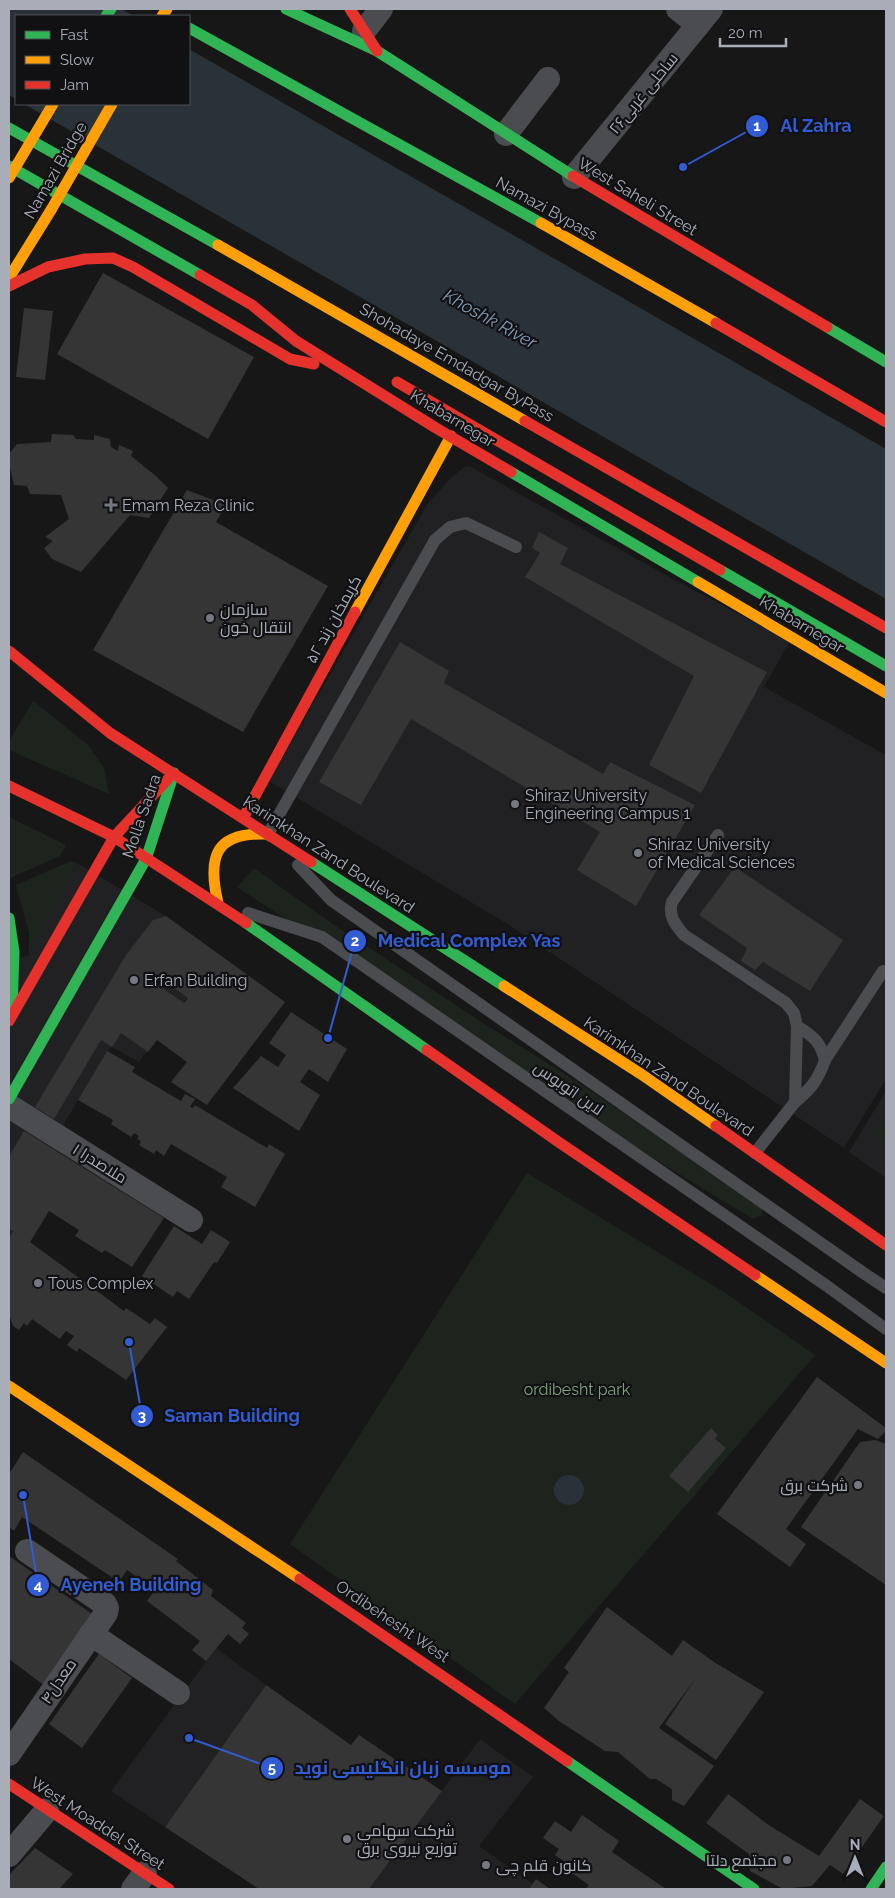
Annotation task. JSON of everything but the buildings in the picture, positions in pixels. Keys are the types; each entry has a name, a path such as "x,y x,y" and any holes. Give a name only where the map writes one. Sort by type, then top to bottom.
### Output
{"main road":[{"path":"286,9 377,51"},
{"path":"350,9 377,51"},
{"path":"342,21 377,51"},
{"name":"Namazi Bypass","path":"190,29 253,66 632,274 886,422"},
{"name":"West Saheli Street","path":"377,51 574,178 886,362"},
{"path":"9,178 52,105"},
{"name":"Namazi Bridge","path":"9,278 111,105"},
{"name":"Shohadaye Emdadgar ByPass","path":"9,128 290,286 886,628"},
{"name":"Khabarnegar","path":"9,166 252,305 296,341 343,371 886,693"},
{"path":"9,286 48,267 85,259 112,258 133,267 290,359 343,371"},
{"path":"252,305 292,323"},
{"path":"385,375 886,666"},
{"name":"کریمخان زند ۵۲","path":"243,818 451,436"},
{"name":"Karimkhan Zand Boulevard","path":"9,652 110,733 641,1074 886,1245"},
{"name":"Molla Sadra","path":"10,1018 114,837 174,773"},
{"name":"Molla Sadra","path":"9,1099 146,859 174,773"},
{"path":"9,786 114,837 218,903 560,1143 886,1363"},
{"path":"218,903 213,888 212,870 217,850 234,835 250,832 268,834"},
{"path":"9,918 14,955 10,1018"},
{"name":"Ordibehesht West","path":"9,1386 409,1651 754,1889"},
{"name":"West Moaddel Street","path":"9,1784 47,1810 139,1881 169,1889"},
{"path":"871,1889 886,1867"}],"street":[{"path":"364,31 381,9"},
{"path":"678,9 705,17"},
{"name":"ساحلی غربی۲۶","path":"574,178 705,17"},
{"path":"506,134 548,79"},
{"name":"۱ ملاصدرا","path":"9,1106 191,1220"},
{"name":"معدل۴","path":"9,1754 107,1608 105,1604 27,1552"},
{"path":"91,1634 178,1693"},
{"path":"9,1855 47,1810"}],"lane":[{"path":"268,834 435,540 450,527 466,523 516,547"},
{"name":"لاین اتوبوس","path":"268,834 331,900 886,1288"},
{"path":"718,835 672,902 670,910 673,922 684,935 786,1003 794,1013 797,1026 795,1102"},
{"name":"لاین اتوبوس","path":"218,903 322,937 827,1286 886,1329"},
{"path":"755,1153 795,1102 808,1092 820,1076 825,1060 883,971"},
{"path":"797,1026 812,1036 821,1046 825,1060"}],"shaded area":[{"name":"Shiraz University of Medical Sciences","path":"469,466 790,641 764,687 886,755 886,1079 844,1148 509,925 269,781 428,503 451,478 463,468"},
{"path":"77,863 166,916 219,955 139,1062 112,1047 107,1051 65,1122 57,1151 25,1202 47,1215 30,1242 13,1231 9,1238 9,962 29,955"},
{"path":"886,1091 886,1178 849,1152"},
{"path":"216,1648 266,1685 165,1827 111,1791"},
{"path":"480,1739 533,1777 479,1846 533,1884 529,1889 369,1889"}],"green space":[{"path":"33,701 88,745 104,768 109,794 9,750 9,741"},
{"path":"9,817 66,845 60,856 10,878"},
{"path":"71,861 77,863 29,955 29,933 16,885"},
{"path":"254,868 333,924 480,1021 585,1087 762,1207 762,1215 753,1219 628,1143 237,887"},
{"path":"886,1118 886,1144 873,1136"},
{"name":"ordibesht park","path":"527,1173 727,1294 815,1355 515,1704 290,1544"}],"water":[{"path":"9,9 121,9 132,15 15,15 15,98 9,95"},
{"name":"Khoshk River","path":"190,50 886,449 886,599 26,105 190,105"},
{"path":"569,1475 575,1476 583,1484 583,1496 575,1504 569,1505 563,1504 555,1496 554,1490 555,1484 563,1476"}],"traffic: fast":[{"path":"107,15 111,9"},
{"path":"286,9 377,51 573,176"},
{"path":"190,29 541,223"},
{"path":"9,128 218,245"},
{"path":"9,166 200,275"},
{"path":"827,327 886,362"},
{"path":"511,472 698,582"},
{"path":"720,570 886,666"},
{"path":"9,1099 146,859 174,773"},
{"path":"311,862 504,986"},
{"path":"9,918 14,952 12,1010"},
{"path":"246,923 427,1050"},
{"path":"567,1761 754,1889"},
{"path":"871,1889 886,1867"}],"traffic: slow":[{"path":"163,15 167,9"},
{"path":"9,178 52,105"},
{"path":"51,210 111,105"},
{"path":"9,278 51,210"},
{"path":"541,223 716,323"},
{"path":"218,245 525,421"},
{"path":"355,612 451,436"},
{"path":"698,582 886,693"},
{"path":"218,903 214,872 215,860 219,850 236,837 250,834 268,834"},
{"path":"504,986 641,1074 716,1126"},
{"path":"755,1275 886,1363"},
{"path":"9,1386 300,1579"}],"traffic: jam":[{"path":"350,9 377,51"},
{"path":"573,176 827,327"},
{"path":"9,286 48,267 85,259 113,258 133,267 290,359 314,364"},
{"path":"200,275 252,305 296,341 511,472"},
{"path":"716,323 886,422"},
{"path":"397,382 720,570"},
{"path":"525,421 886,628"},
{"path":"243,818 355,612"},
{"path":"9,651 110,733 311,862"},
{"path":"9,1021 114,837 168,779"},
{"path":"9,786 114,837 246,923"},
{"path":"427,1050 755,1275"},
{"path":"716,1126 886,1245"},
{"path":"300,1579 567,1761"},
{"path":"9,1784 169,1889"}],"place":[{"name":"Al Zahra","path":"683,167"},
{"name":"Emam Reza Clinic","path":"111,505"},
{"name":"سازمان انتقال خون","path":"210,618"},
{"name":"Shiraz University Engineering Campus 1","path":"515,804"},
{"name":"Shiraz University of Medical Sciences","path":"638,853"},
{"name":"Erfan Building","path":"134,980"},
{"name":"Medical Complex Yas","path":"328,1038"},
{"name":"Tous Complex","path":"38,1283"},
{"name":"Saman Building","path":"129,1342"},
{"name":"شرکت برق","path":"858,1485"},
{"name":"Ayeneh Building","path":"23,1495"},
{"name":"موسسه زبان انگلیسی نوید","path":"189,1738"},
{"name":"شرکت سهامی توزیع نیروی برق","path":"347,1839"},
{"name":"مجتمع دلتا","path":"787,1860"},
{"name":"کانون قلم چی","path":"486,1865"}]}
